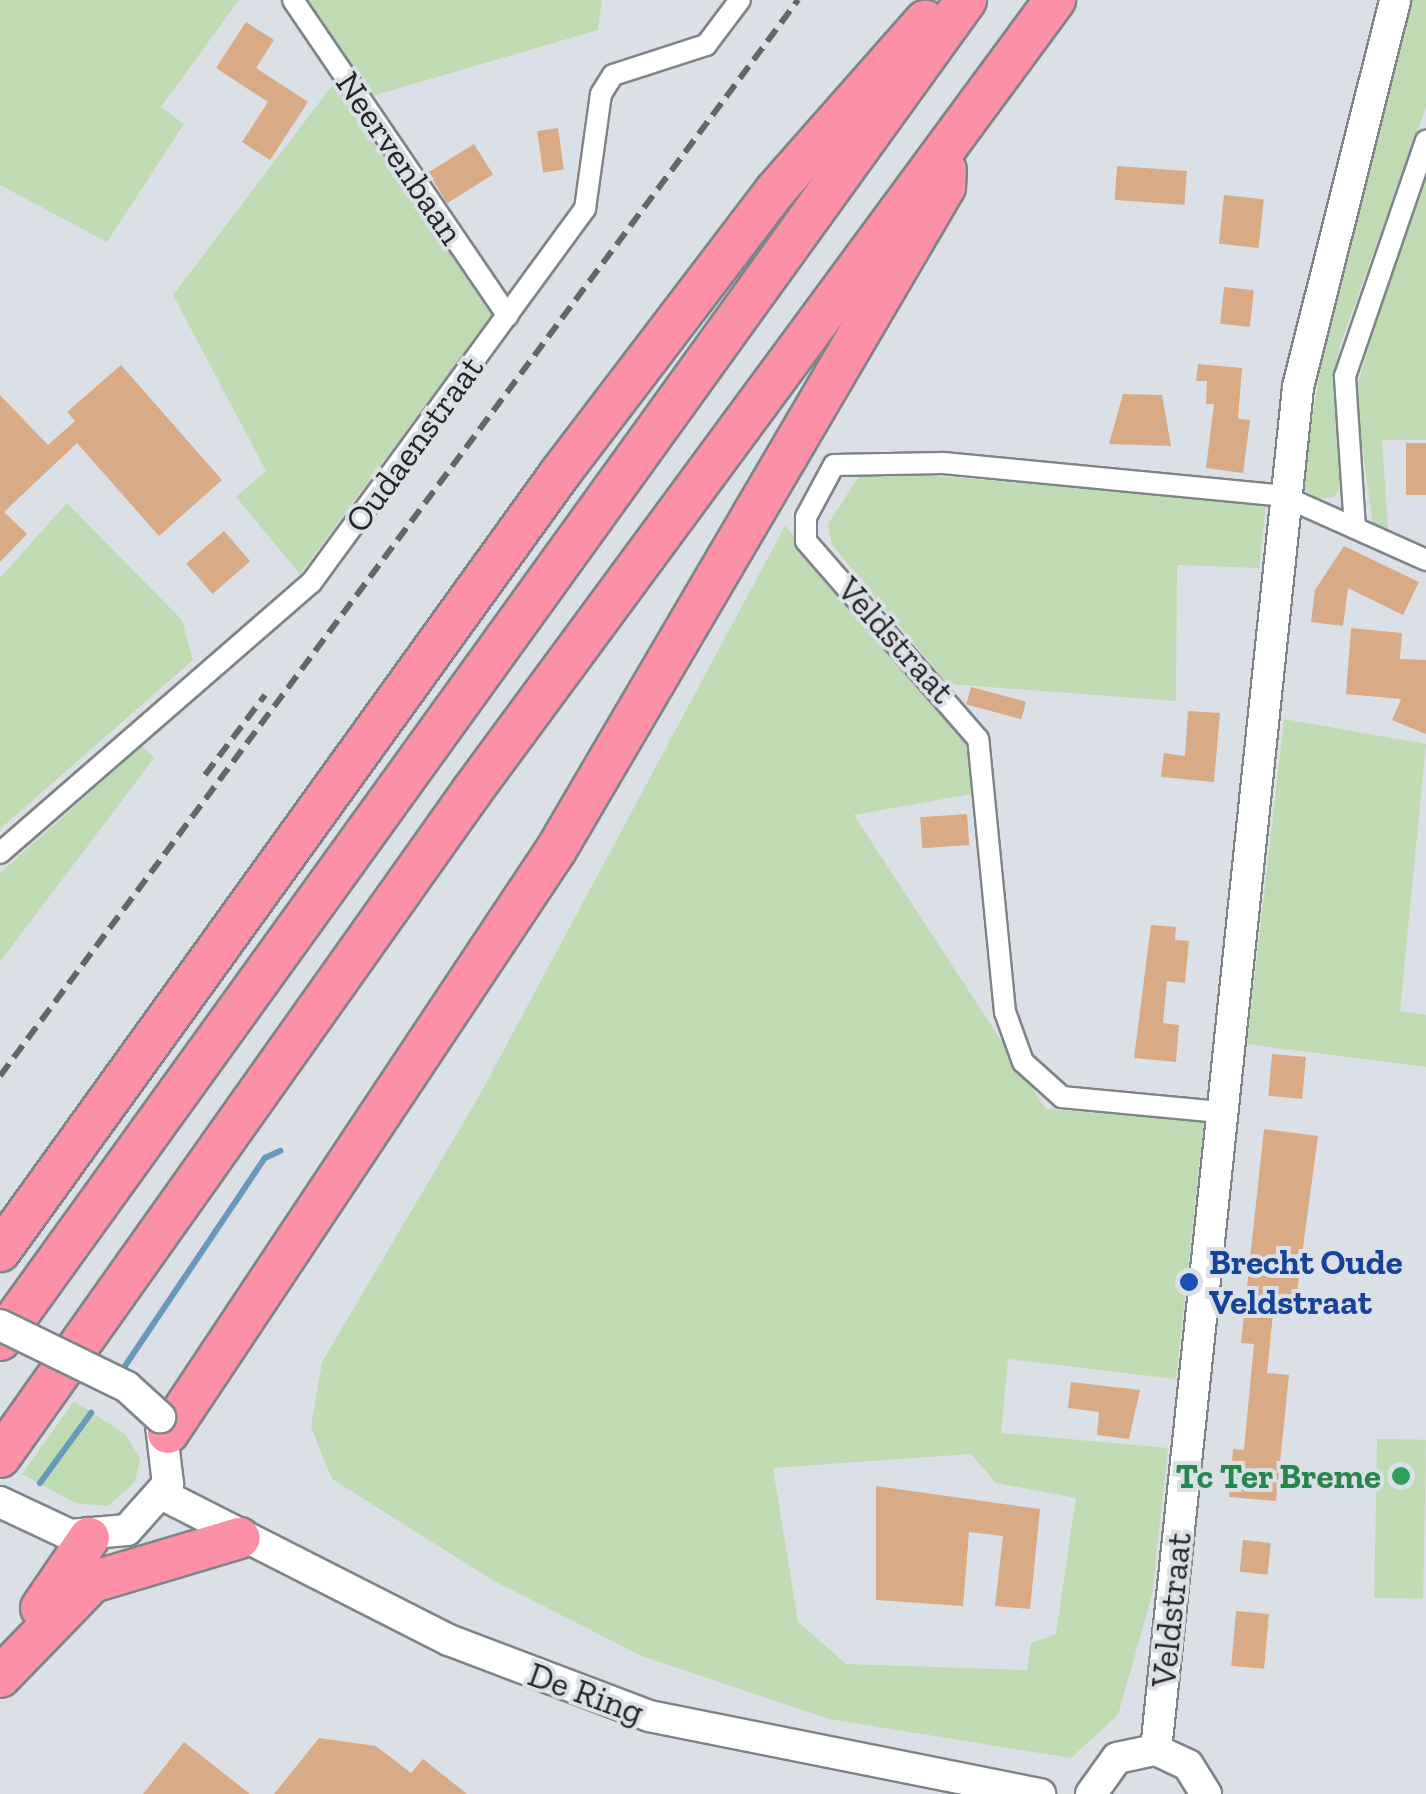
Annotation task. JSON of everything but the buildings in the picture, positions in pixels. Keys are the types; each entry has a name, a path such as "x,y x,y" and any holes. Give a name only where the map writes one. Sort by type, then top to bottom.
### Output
{"highway":[{"path":"0,1251 560,472 775,191 946,0"},
{"path":"0,1340 966,0"},
{"path":"0,1457 949,138 1055,0"},
{"path":"164,1425 556,850 945,187 949,138"},
{"path":"10,1664 80,1536"},
{"path":"10,1664 92,1582 240,1538"}],"street":[{"name":"Neervenbaan","path":"292,0 508,316"},
{"name":"Oudaenstraat","path":"0,853 312,583 585,209 601,94 613,76 706,45 740,0"},
{"name":"Veldstraat","path":"1156,1750 1283,496 1319,280 1395,0"},
{"path":"1355,528 1345,376 1426,141"},
{"name":"Veldstraat","path":"1220,1112 1062,1097 1023,1062 1005,1012 978,738 806,541 806,517 834,465 863,458 1283,496"},
{"path":"1283,496 1426,560"},
{"path":"0,1325 127,1387 164,1425 163,1496 127,1530 80,1536 0,1502"},
{"name":"De Ring","path":"163,1496 449,1640 649,1716 1040,1794"},
{"path":"1090,1794 1117,1758 1156,1750 1188,1765 1206,1794"}],"green space":[{"path":"0,0 239,0 161,107 184,124 107,242 0,185"},
{"path":"306,0 602,0 598,30 372,96"},
{"path":"1412,0 1426,0 1426,107 1339,348 1342,482 1335,497 1319,499 1303,489 1303,476 1328,322"},
{"path":"334,83 493,313 300,574 236,497 266,471 173,295"},
{"path":"1426,180 1426,440 1382,440 1388,529 1373,526 1355,396 1389,269"},
{"path":"863,470 1266,503 1259,568 1177,565 1176,701 947,684 832,545 828,524"},
{"path":"67,503 182,620 193,660 0,829 0,578"},
{"path":"785,526 962,725 977,793 854,815 1046,1109 1204,1121 1176,1379 1008,1359 1001,1433 1168,1448 1152,1595 1118,1715 1071,1758 829,1719 642,1656 494,1581 332,1479 311,1427 322,1362 478,1098","holes":["971,1454 996,1483 1076,1498 1056,1634 1031,1643 1027,1670 846,1664 798,1622 773,1468"]},
{"path":"1284,719 1426,744 1400,1011 1426,1015 1426,1067 1247,1044"},
{"path":"142,746 154,758 0,962 0,873"},
{"path":"74,1401 125,1434 140,1458 135,1482 108,1506 75,1503 22,1474"},
{"path":"1377,1439 1426,1440 1423,1599 1374,1598"}],"waterway":[{"path":"125,1366 265,1158 280,1151"},
{"path":"40,1483 91,1413"}],"railway":[{"path":"0,1076 798,0"},
{"path":"205,775 265,695"}],"place":[{"name":"Brecht Oude Veldstraat","path":"1189,1282"},
{"name":"Tc Ter Breme","path":"1401,1476"}]}
